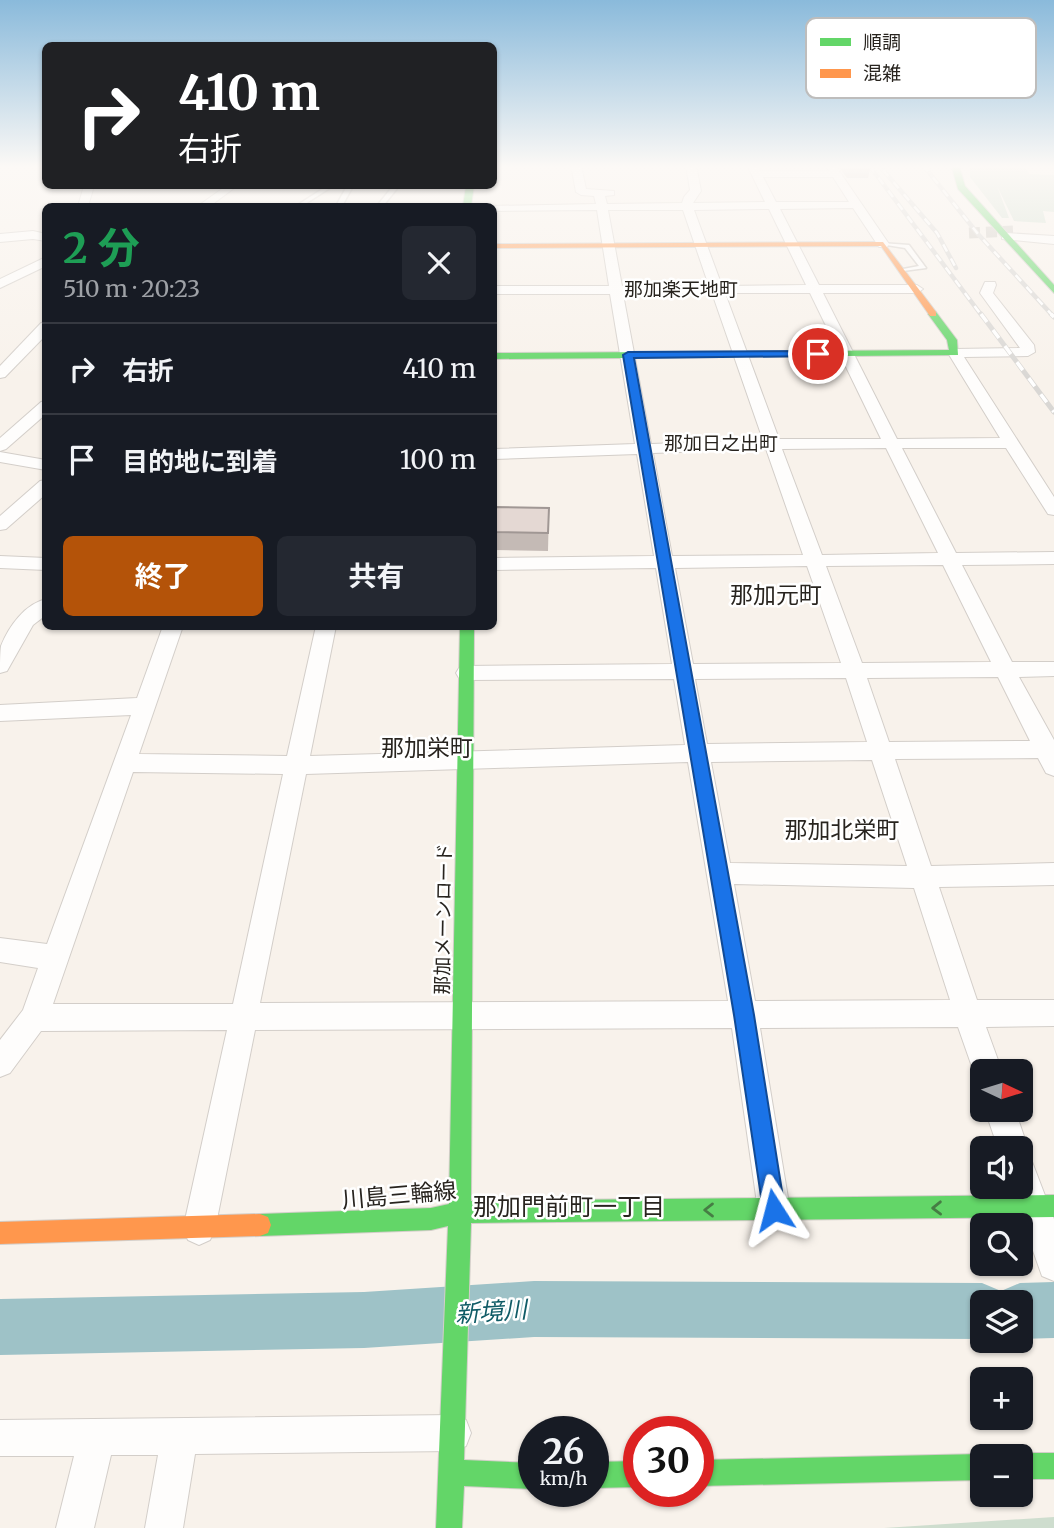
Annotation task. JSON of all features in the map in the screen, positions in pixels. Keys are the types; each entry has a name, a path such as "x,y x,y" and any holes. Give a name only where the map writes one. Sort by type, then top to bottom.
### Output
{"street":[{"path":"608,236 682,673 744,1015 774,1210"},
{"path":"698,236 854,670 983,1059"},
{"path":"126,763 297,765 698,753 1051,755 787,236"},
{"path":"878,236 905,270 952,340 955,353 1054,510"},
{"path":"1006,237 1054,240"},
{"path":"1006,237 1054,290"},
{"path":"497,246 883,244"},
{"path":"0,287 42,263"},
{"path":"0,287 34,282"},
{"path":"497,356 1028,352 1027,345 986,293 990,285"},
{"path":"497,290 917,289"},
{"path":"0,374 42,330"},
{"path":"0,446 42,409"},
{"path":"497,454 773,444 1010,443"},
{"path":"0,457 42,464"},
{"path":"0,525 42,488"},
{"path":"497,564 1054,558"},
{"path":"0,562 42,564"},
{"path":"0,666 25,621 42,608"},
{"path":"0,1063 34,1018 172,630"},
{"path":"199,1229 325,630"},
{"name":"那加メーンロード","path":"452,1472 460,1212 467,630"},
{"path":"466,673 1054,669"},
{"path":"0,713 145,706"},
{"path":"719,873 923,877 1054,874"},
{"path":"0,950 56,958"},
{"path":"34,1018 1054,1013"},
{"path":"1033,1190 1043,1206 1053,1261"},
{"name":"川島三輪線","path":"0,1233 199,1229 431,1219 460,1212 1043,1206"},
{"path":"0,1438 453,1433"},
{"path":"75,1528 97,1436"},
{"path":"164,1528 180,1436"},
{"path":"1033,1466 1054,1466"},
{"path":"714,1473 970,1467"},
{"path":"449,1528 452,1472 518,1475"}],"green space":[{"path":"1054,1517 1054,1528 884,1528"}],"building":[{"path":"497,507 549,508 548,533 497,532"}],"waterway":[{"name":"新境川","path":"0,1327 364,1320 534,1309 970,1311"},
{"name":"新境川","path":"1033,1311 1054,1310"}],"railway":[{"path":"922,236 982,316"},
{"path":"939,236 956,268"},
{"path":"980,236 1053,316"},
{"path":"981,314 1054,412"}],"traffic: fast":[{"path":"1006,236 1054,290"},
{"path":"497,356 955,353 952,340 933,314"},
{"path":"449,1528 460,1212 467,630"},
{"path":"260,1225 431,1219 460,1212 1054,1206"},
{"path":"1033,1466 1054,1466"},
{"path":"714,1473 970,1467"},
{"path":"451,1472 518,1475"},
{"path":"609,1475 623,1474"}],"traffic: slow":[{"path":"497,246 883,244 933,314"},
{"path":"0,1233 260,1225"}],"district":[{"name":"那加楽天地町","path":"681,289"},
{"name":"那加日之出町","path":"721,443"},
{"name":"那加元町","path":"776,595"},
{"name":"那加栄町","path":"427,748"},
{"name":"那加北栄町","path":"842,830"},
{"name":"那加門前町一丁目","path":"569,1207"}],"route":[{"path":"774,1210 744,1015 628,355 818,354"}]}
